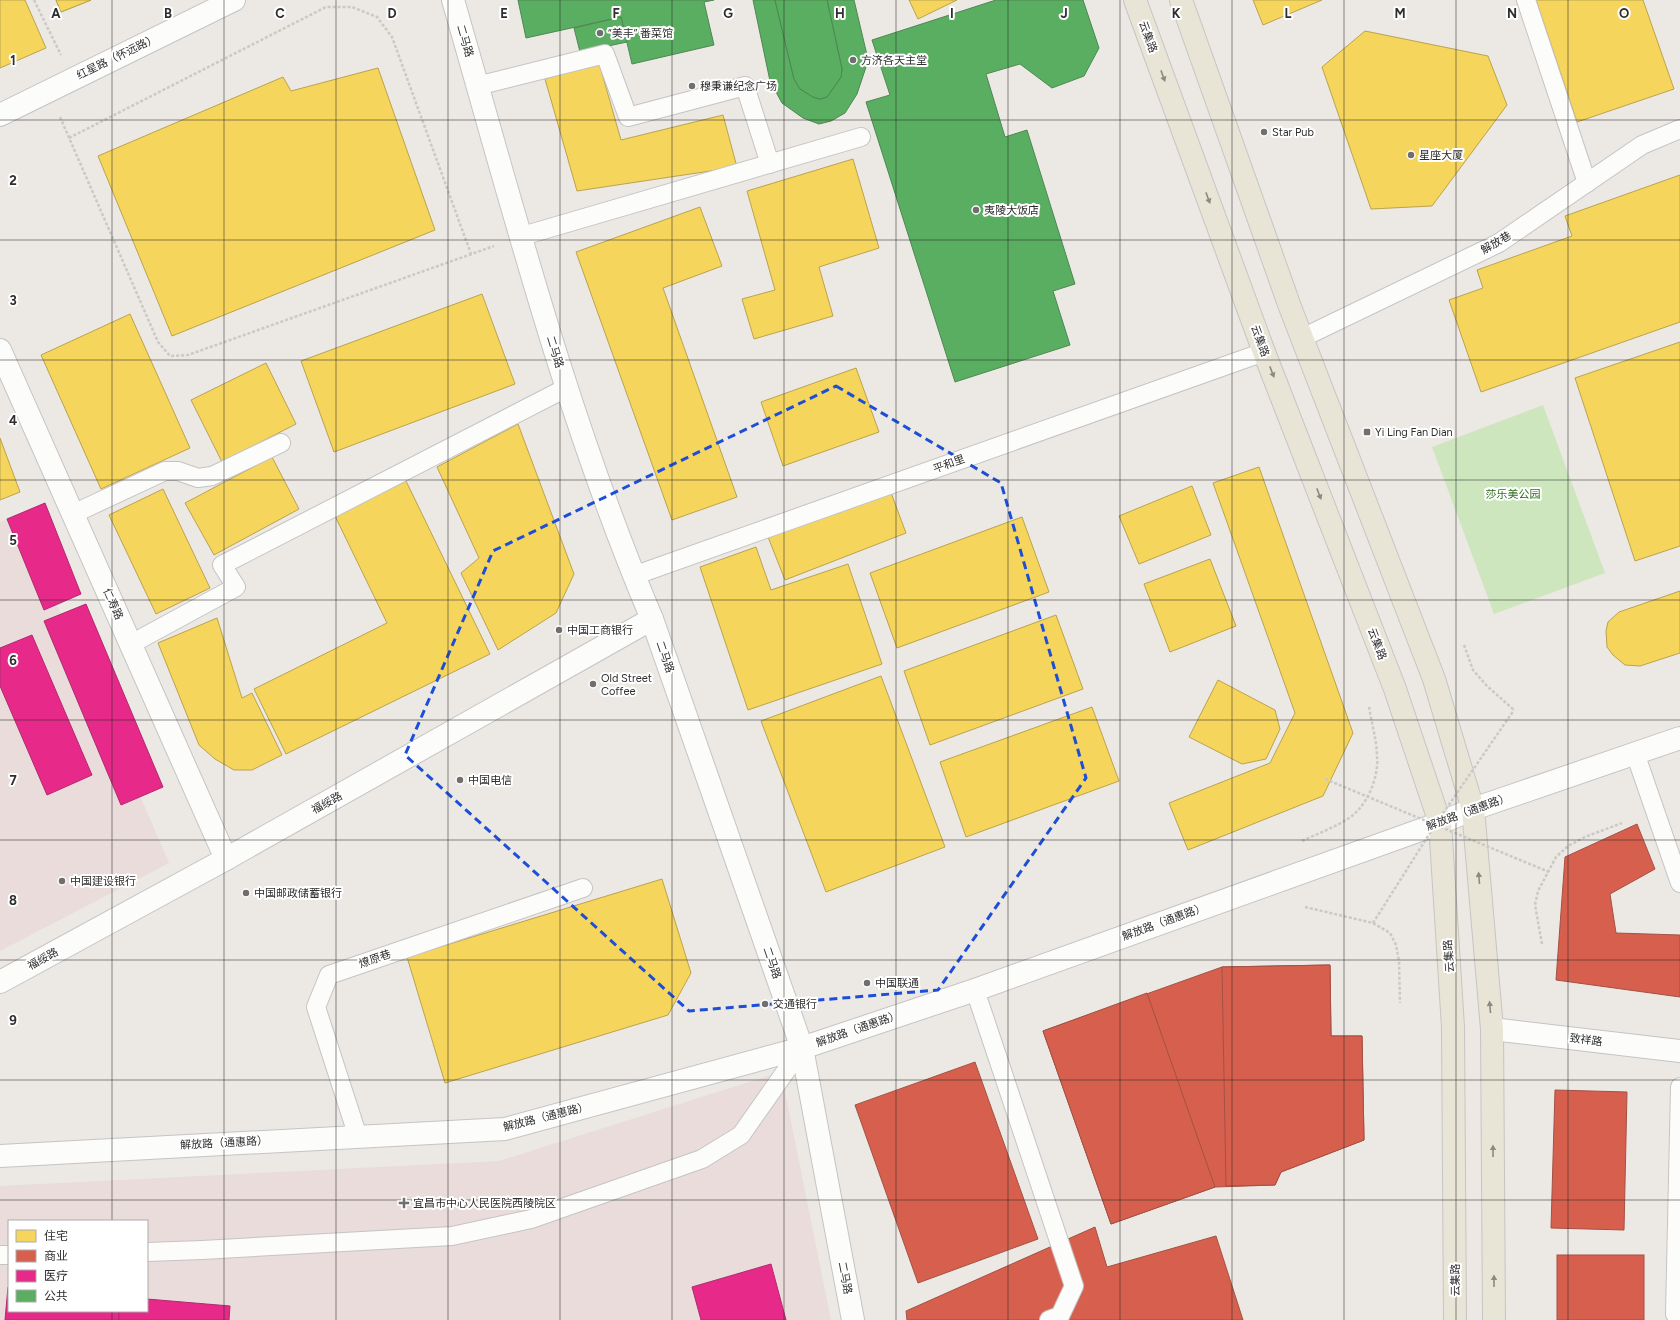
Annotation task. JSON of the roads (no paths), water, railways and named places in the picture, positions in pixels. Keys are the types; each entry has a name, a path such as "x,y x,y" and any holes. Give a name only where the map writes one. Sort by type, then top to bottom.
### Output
{"main road":[{"name":"云集路","path":"1135,0 1264,352 1395,689 1438,824 1453,1026 1455,1320"},
{"path":"1181,0 1302,338 1434,679 1473,809 1492,1029 1494,1320"}],"street":[{"name":"红星路（怀远路）","path":"0,115 234,0"},
{"name":"二马路","path":"453,0 519,237 566,388 633,576 652,620 802,1048 853,1320"},
{"name":"仁寿路","path":"0,350 226,859"},
{"name":"福绥路","path":"0,982 226,859 652,620"},
{"name":"解放路（通惠路）","path":"0,1156 505,1129 802,1048 975,990 1438,824 1473,809 1680,738"},
{"name":"致祥路","path":"1492,1029 1680,1051"}],"lane":[{"path":"1526,0 1587,183"},
{"path":"478,86 605,54 628,117 745,86 770,164"},
{"name":"解放巷","path":"1302,338 1499,243 1642,145 1680,130"},
{"path":"519,237 861,138"},
{"name":"平和里","path":"633,576 1264,352"},
{"path":"131,644 236,587 222,565 566,388"},
{"path":"73,514 165,471 178,472 198,478 212,476 281,443"},
{"path":"1635,753 1680,883"},
{"name":"燎原巷","path":"358,1137 316,1008 329,975 583,888"},
{"path":"975,990 1074,1286 1060,1316 1049,1320"},
{"path":"148,1252 452,1236 531,1219 702,1159 741,1135 802,1048"},
{"path":"1680,1087 1675,1314 1680,1317"}],"place":[{"name":"“美丰” 番菜馆","path":"600,33"},
{"name":"方济各天主堂","path":"853,60"},
{"name":"穆秉谦纪念广场","path":"692,86"},
{"name":"Star Pub","path":"1264,132"},
{"name":"星座大厦","path":"1411,155"},
{"name":"夷陵大饭店","path":"976,210"},
{"name":"Yi Ling Fan Dian","path":"1367,432"},
{"name":"中国工商银行","path":"559,630"},
{"name":"Old Street Coffee","path":"593,684"},
{"name":"中国电信","path":"460,780"},
{"name":"中国建设银行","path":"62,881"},
{"name":"中国邮政储蓄银行","path":"246,893"},
{"name":"中国联通","path":"867,983"},
{"name":"交通银行","path":"765,1004"},
{"name":"宜昌市中心人民医院西陵院区","path":"404,1203"}],"park label":[{"name":"莎乐美公园","path":"1513,494"}]}
